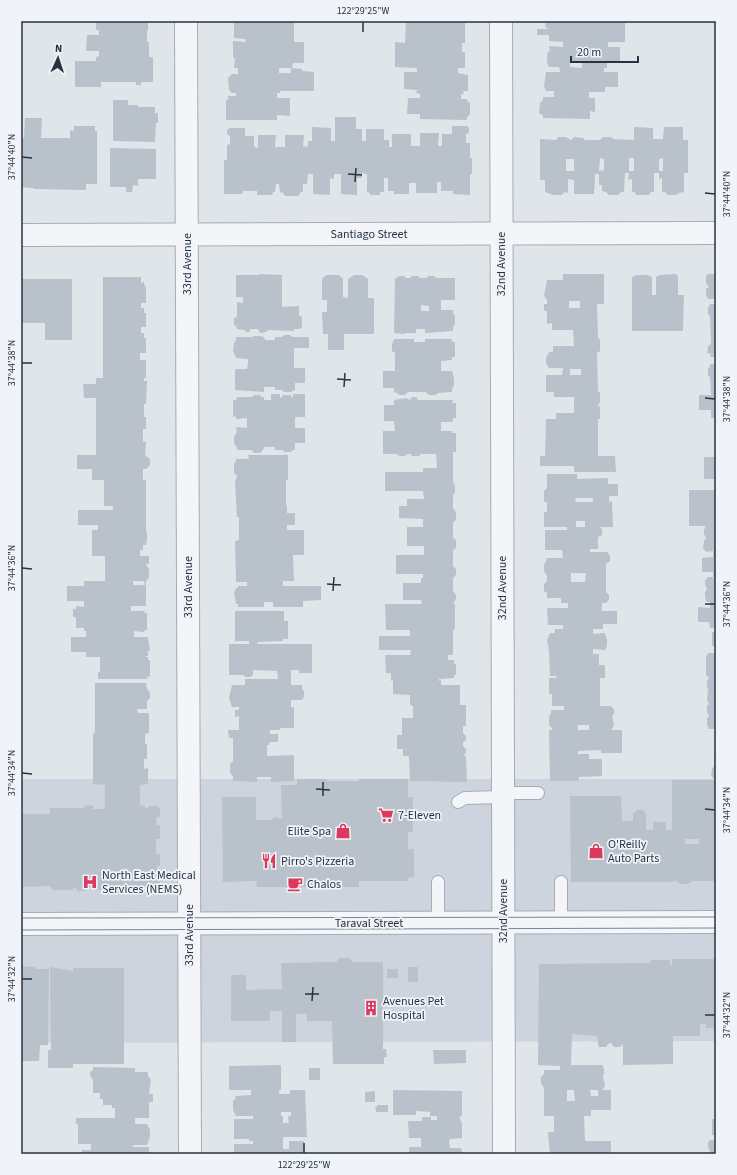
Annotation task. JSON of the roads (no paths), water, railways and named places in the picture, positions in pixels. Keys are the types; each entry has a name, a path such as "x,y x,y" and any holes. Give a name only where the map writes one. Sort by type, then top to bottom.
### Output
{"street":[{"name":"33rd Avenue","path":"186,21 190,1154"},
{"name":"32nd Avenue","path":"501,21 504,1154"},
{"name":"Santiago Street","path":"21,235 716,233"},
{"name":"Taraval Street","path":"21,924 716,922"}],"lane":[{"path":"458,802 465,798 538,793"},
{"path":"438,882 438,923"},
{"path":"561,882 561,923"}],"tram line":[{"path":"21,918 716,917"},
{"path":"21,930 716,928"}],"place":[{"name":"7-Eleven","path":"386,815"},
{"name":"Elite Spa","path":"343,831"},
{"name":"O'Reilly Auto Parts","path":"596,851"},
{"name":"Pirro's Pizzeria","path":"269,861"},
{"name":"North East Medical Services (NEMS)","path":"90,882"},
{"name":"Chalos","path":"295,884"},
{"name":"Avenues Pet Hospital","path":"371,1008"}]}
